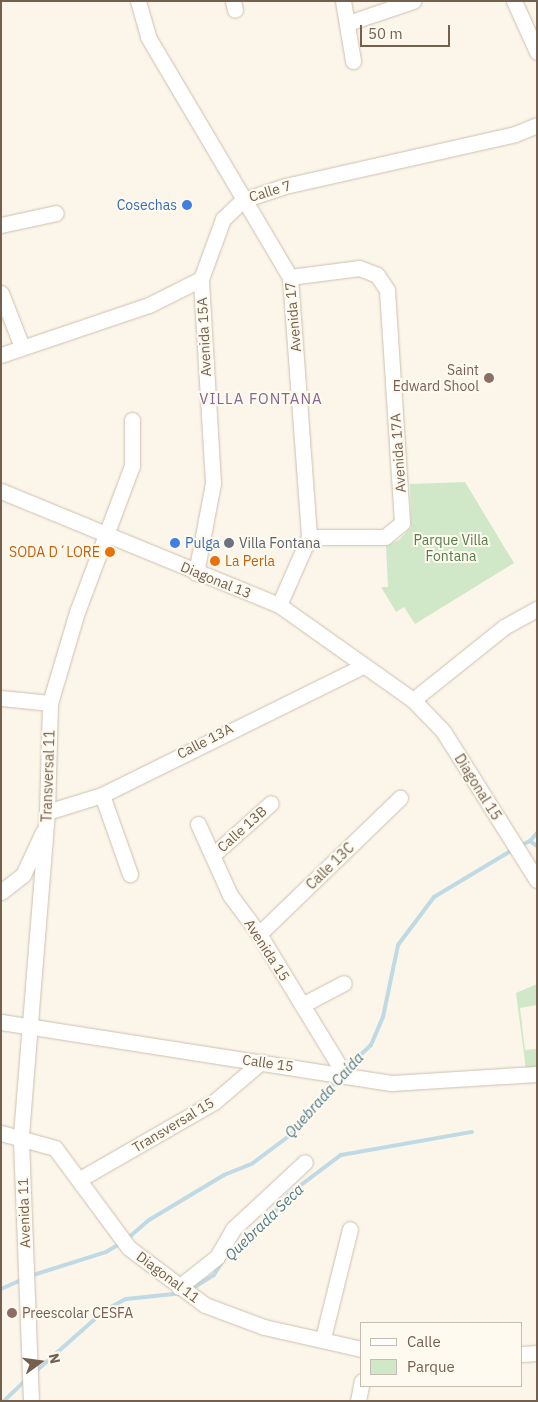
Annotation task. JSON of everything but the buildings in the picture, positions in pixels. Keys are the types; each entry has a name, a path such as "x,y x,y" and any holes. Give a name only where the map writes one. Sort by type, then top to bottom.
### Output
{"street":[{"name":"Avenida 17","path":"138,1 148,37 290,277 309,537 279,605"},
{"path":"343,1 354,61"},
{"path":"348,23 413,1"},
{"path":"514,1 537,52"},
{"name":"Calle 7","path":"201,280 224,220 243,200 284,186 515,134 537,125"},
{"path":"1,225 56,213"},
{"name":"Avenida 17A","path":"290,277 359,268 376,275 387,290 402,523 385,537 309,537"},
{"path":"1,356 149,305 201,280"},
{"name":"Avenida 15A","path":"196,573 213,483 201,280"},
{"path":"1,293 22,348"},
{"path":"108,535 132,466 132,420"},
{"name":"Diagonal 13","path":"1,492 196,573 279,605 361,667 413,700"},
{"name":"Transversal 11","path":"28,1026 47,819 50,703 77,612 108,535"},
{"path":"413,700 504,627 537,609"},
{"name":"Calle 13A","path":"47,819 102,795 361,667"},
{"path":"1,698 50,703"},
{"name":"Diagonal 15","path":"413,700 443,731 537,879"},
{"path":"102,795 130,874"},
{"name":"Calle 13C","path":"259,934 400,798"},
{"name":"Calle 13B","path":"214,854 271,803"},
{"path":"1,892 23,875 47,819"},
{"name":"Avenida 15","path":"198,824 214,854 230,896 259,934 344,1072"},
{"path":"302,1005 344,983"},
{"name":"Calle 15","path":"1,1022 260,1062 344,1072 392,1083 537,1074"},
{"name":"Avenida 11","path":"28,1026 21,1135 31,1401"},
{"name":"Transversal 15","path":"80,1180 214,1102 260,1062"},
{"name":"Diagonal 11","path":"1,1133 21,1135 55,1148 129,1248 205,1305 264,1327 323,1338 360,1348"},
{"path":"179,1287 216,1257 233,1229 305,1162"},
{"path":"323,1338 350,1229"},
{"path":"523,1354 537,1353"},
{"path":"358,1401 361,1387"}],"green space":[{"name":"Parque Villa Fontana","path":"465,482 514,563 415,624 404,607 396,612 381,587 388,587 386,546 399,540 411,527 410,484"},
{"path":"537,984 537,1005 520,1008 525,1050 537,1049 537,1069 526,1070 516,993"}],"waterway":[{"path":"530,841 537,833"},
{"name":"Quebrada Caída","path":"520,846 530,841 537,846"},
{"name":"Quebrada Caída","path":"345,1070 371,1045 383,1017 398,945 434,897 514,849"},
{"name":"Quebrada Caída","path":"127,1239 149,1220 224,1175 253,1163 289,1136 338,1079"},
{"name":"Quebrada Seca","path":"190,1290 214,1275 228,1252 263,1227 289,1194 341,1155 472,1132"},
{"name":"Quebrada Caída","path":"30,1276 106,1252 121,1243"},
{"name":"Quebrada Caída","path":"1,1289 23,1279"},
{"name":"Quebrada Seca","path":"34,1373 105,1310 126,1299 184,1293"},
{"name":"Quebrada Seca","path":"4,1401 25,1381"}],"place":[{"name":"Cosechas","path":"187,205"},
{"name":"Saint Edward Shool","path":"489,378"},
{"name":"Pulga","path":"175,543"},
{"name":"Villa Fontana","path":"229,543"},
{"name":"SODA D´LORE","path":"110,552"},
{"name":"La Perla","path":"215,561"},
{"name":"Preescolar CESFA","path":"12,1313"}],"district":[{"name":"VILLA FONTANA","path":"261,399"}]}
